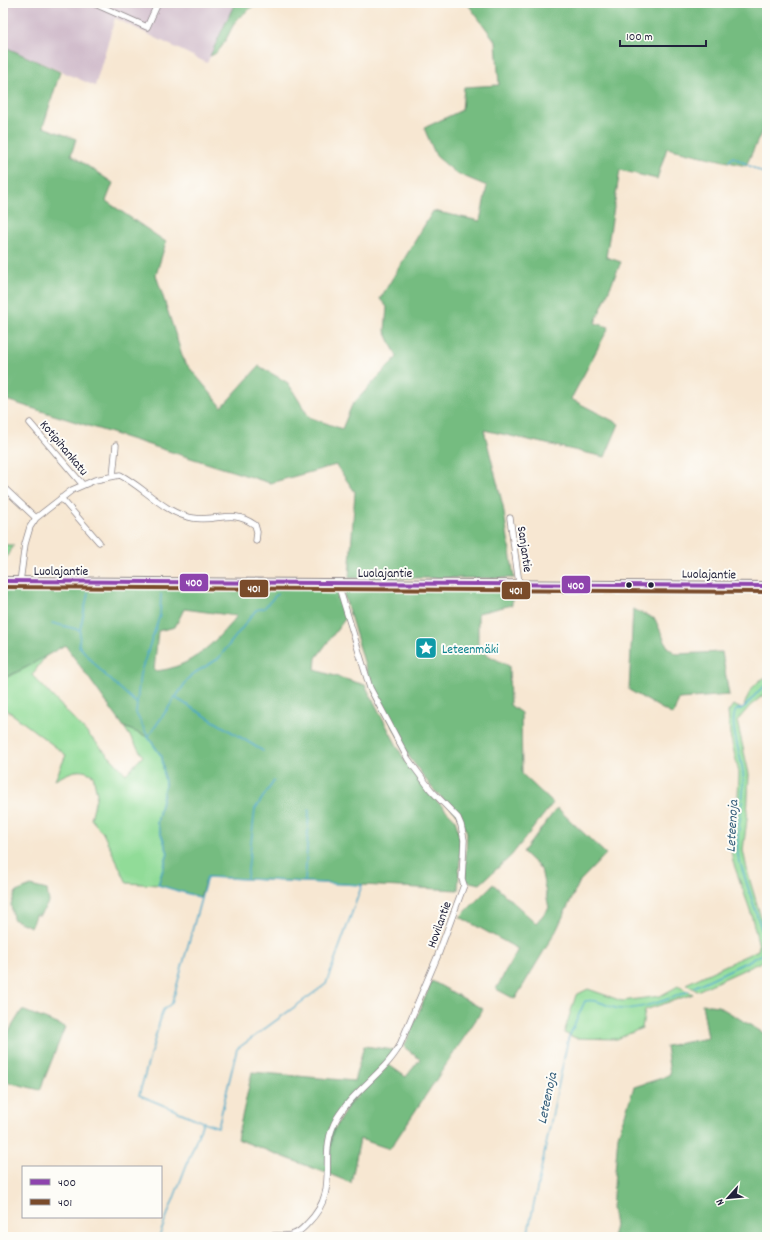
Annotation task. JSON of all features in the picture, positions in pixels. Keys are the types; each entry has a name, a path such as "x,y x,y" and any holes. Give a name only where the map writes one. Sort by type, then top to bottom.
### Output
{"main road":[{"name":"Luolajantie","path":"3,581 338,584 519,583 767,586"}],"street":[{"path":"93,3 147,27 158,3"},
{"name":"Kotipihankatu","path":"30,423 83,485"},
{"path":"113,476 116,445"},
{"path":"20,582 25,544 30,527 36,518 72,490 83,485 120,474 179,515 206,519 238,516 249,520 255,525 257,532 256,541"},
{"path":"3,487 36,518"},
{"path":"61,498 99,542"},
{"name":"Sanjantie","path":"510,518 519,583"},
{"name":"Hovilantie","path":"267,1237 294,1235 315,1216 324,1202 327,1190 327,1151 330,1135 336,1119 346,1105 389,1061 399,1047 438,956 464,885 462,879 464,840 461,825 458,818 431,790 408,759 370,688 365,677 338,584"}],"shaded area":[{"path":"3,3 235,3 207,63 115,18 95,86 3,46"}],"green space":[{"path":"235,3 257,3 236,21 224,43 218,51 210,56"},
{"path":"467,3 767,3 767,120 746,166 667,148 657,179 620,170 606,257 621,262 595,323 609,327 571,399 619,424 605,457 484,430 503,506 514,578 349,578 355,492 336,465 270,483 3,399 3,46 60,72 43,127 76,139 71,155 113,183 106,201 166,242 156,275 184,361 222,407 259,366 288,383 309,417 342,429 352,405 397,357 385,331 387,307 380,299 433,211 480,221 487,186 456,173 436,156 424,128 462,110 464,87 499,85 496,42"},
{"path":"3,545 14,545 3,563"},
{"path":"3,584 40,587 332,589 337,593 345,619 316,658 315,670 365,685 405,761 429,793 455,819 461,842 458,890 207,877 200,897 158,885 168,853 157,823 165,785 162,757 148,737 124,727 65,645 3,679","holes":["184,609 237,616 211,644 191,660 167,669 154,671 158,631 175,627"]},
{"path":"512,585 512,605 478,613 478,650 509,666 510,705 521,713 522,774 553,803 511,856 480,884 465,881 467,833 464,824 459,816 432,788 410,758 371,685 342,588"},
{"path":"633,609 655,619 668,648 677,654 722,652 729,695 679,699 673,715 629,690"},
{"path":"47,654 32,675 126,774 143,756 124,727 148,737 162,757 165,785 157,823 168,853 158,885 127,883 103,833 91,819 97,794 93,775 88,772 78,771 69,773 55,780 66,755 3,707 3,679 27,667"},
{"path":"767,677 767,692 750,706 737,721 749,774 747,819 743,850 748,874 767,938 767,957 761,962 697,991 686,984 758,950 759,946 750,910 733,862 730,844 738,797 739,773 730,735 728,712 733,705 742,709 755,685"},
{"path":"557,808 606,854 580,881 556,931 515,999 496,989 518,949 460,917 493,884 536,923 549,908 541,869 523,852"},
{"path":"31,886 47,890 49,902 40,915 35,915 31,927 13,919 11,904 16,892"},
{"path":"432,981 483,1009 390,1149 360,1139 351,1183 329,1174 331,1136 348,1106 389,1065 406,1077 420,1059 404,1047"},
{"path":"678,986 693,994 645,1010 642,1028 617,1039 576,1038 564,1033 576,995 588,989 622,1001 660,996"},
{"path":"702,1004 718,1006 767,1035 767,1237 612,1237 615,1226 612,1208 618,1135 634,1087 670,1074 666,1046 708,1038"},
{"path":"22,1010 65,1027 40,1090 3,1081 3,1041"},
{"path":"364,1046 394,1050 392,1056 335,1119 326,1173 237,1139 252,1072 354,1081"}],"waterway":[{"path":"729,161 733,157 767,175"},
{"path":"80,630 88,593"},
{"path":"148,737 136,713 140,674 160,615 161,594"},
{"path":"199,897 158,885 168,853 157,823 165,785 162,757 148,737 191,675 218,659 256,610 264,608 277,594"},
{"path":"52,623 80,630 79,646 102,672 136,703"},
{"name":"Leteenoja","path":"694,987 761,955 764,946 762,931 738,856 737,846 744,783 742,766 734,732 734,716 736,710 744,707 758,691 767,685"},
{"path":"174,697 263,751"},
{"path":"247,878 255,809 274,781"},
{"path":"305,882 309,810"},
{"path":"159,1237 203,1122 218,1127 237,1049 326,984 362,885 207,877 172,1003 163,1010 139,1095 203,1122"},
{"name":"Leteenoja","path":"527,1237 568,1039 585,1001 600,1002 614,1008 624,1009 657,1003 689,991"}],"transit line":[{"name":"400","path":"3,581 767,586"},
{"name":"401","path":"3,587 767,592"}],"place":[{"name":"Leteenmäki","path":"426,648"}]}
